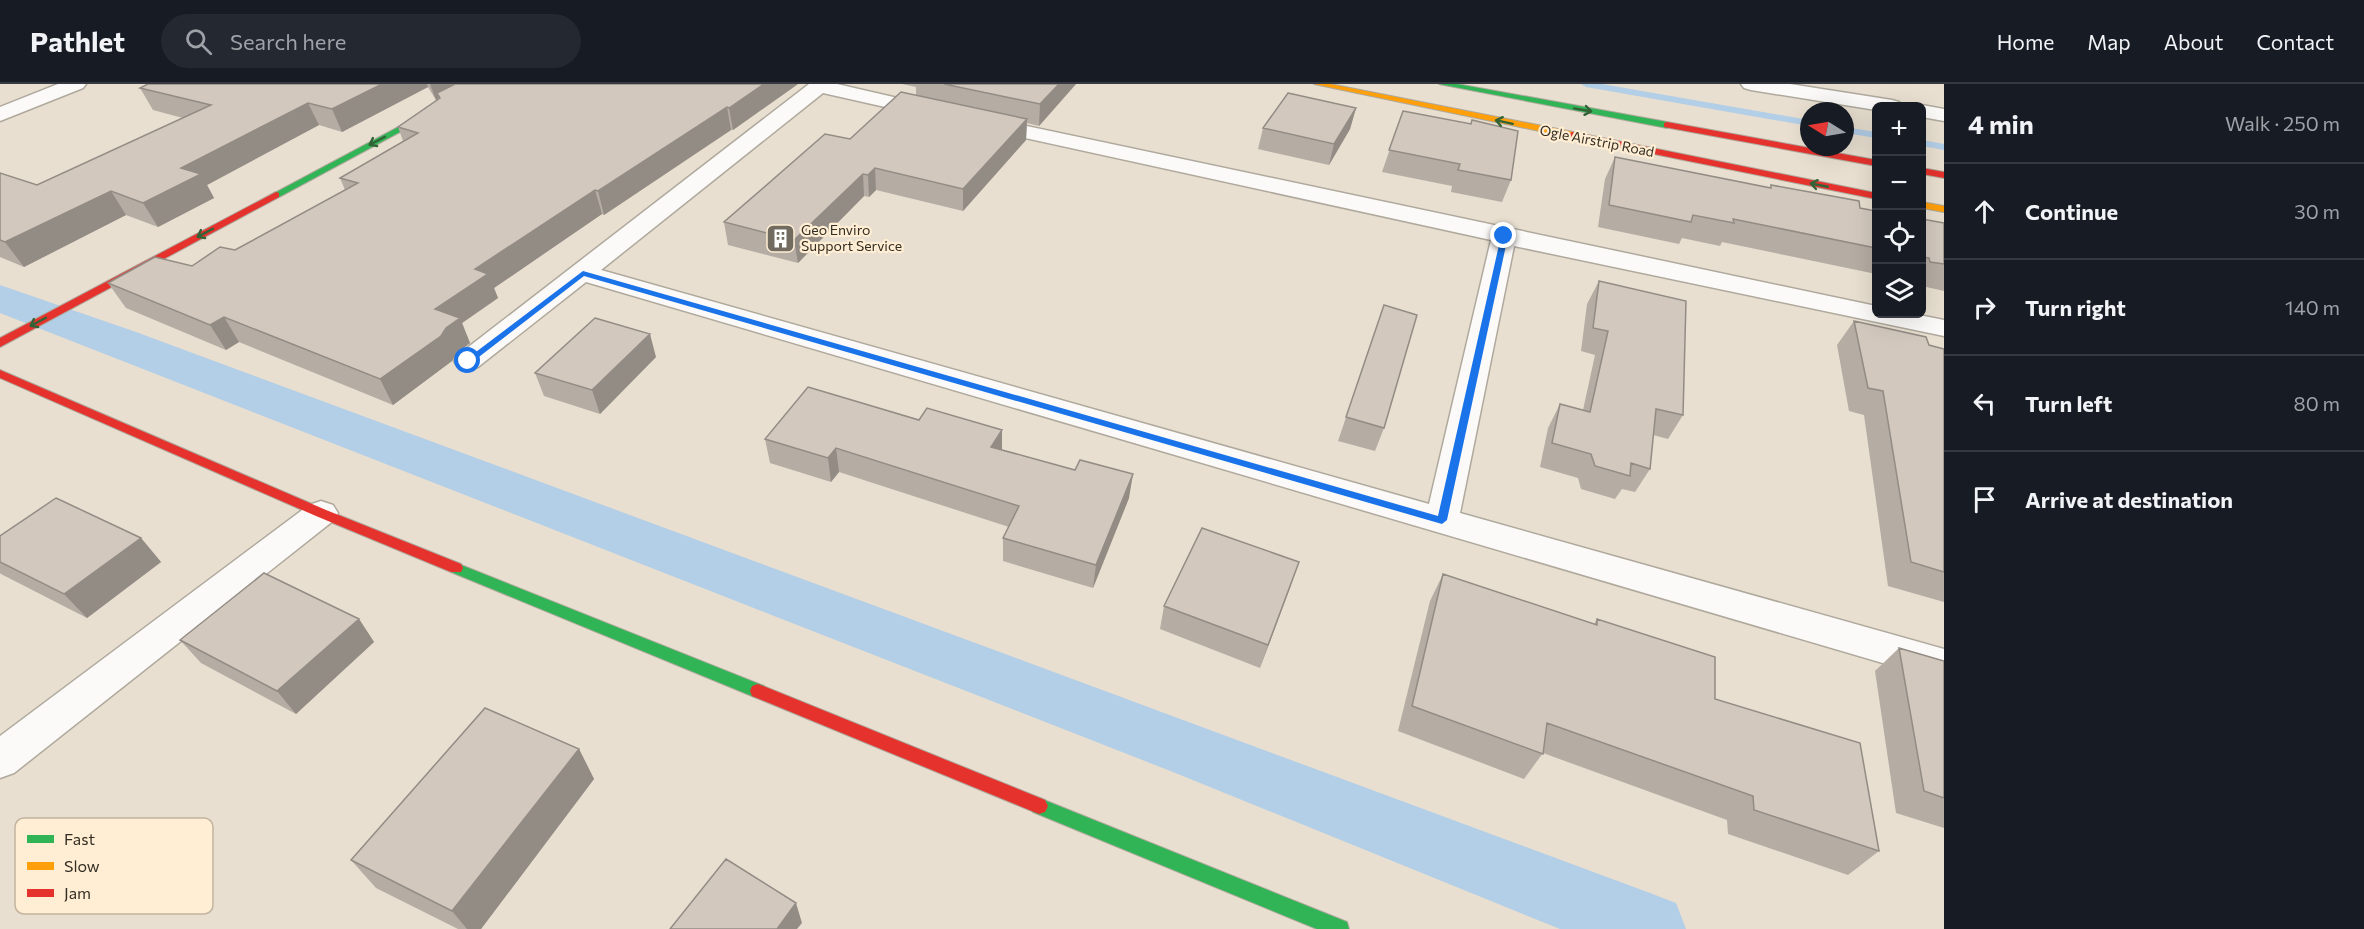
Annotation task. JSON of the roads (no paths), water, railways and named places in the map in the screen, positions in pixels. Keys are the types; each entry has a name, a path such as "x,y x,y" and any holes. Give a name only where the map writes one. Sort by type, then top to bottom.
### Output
{"street":[{"path":"0,115 76,84"},
{"path":"5,340 485,84"},
{"name":"Ogle Airstrip Road","path":"1318,84 1872,195"},
{"name":"Ogle Airstrip Road","path":"1443,84 1872,162"},
{"path":"1751,84 1878,98"},
{"path":"468,361 820,85 1504,236 1944,328"},
{"path":"1926,112 1944,115"},
{"path":"1926,172 1944,175"},
{"path":"1926,206 1944,210"},
{"path":"1442,520 1504,236"},
{"path":"583,273 1944,665"},
{"path":"0,374 321,513 1340,929"},
{"path":"0,760 321,513"}],"waterway":[{"path":"1586,84 1800,121"},
{"path":"1854,131 1872,134"},
{"path":"1926,144 1944,147"},
{"path":"0,298 1196,752 1650,929"}],"place":[{"name":"Geo Enviro Support Service","path":"780,238"}]}
